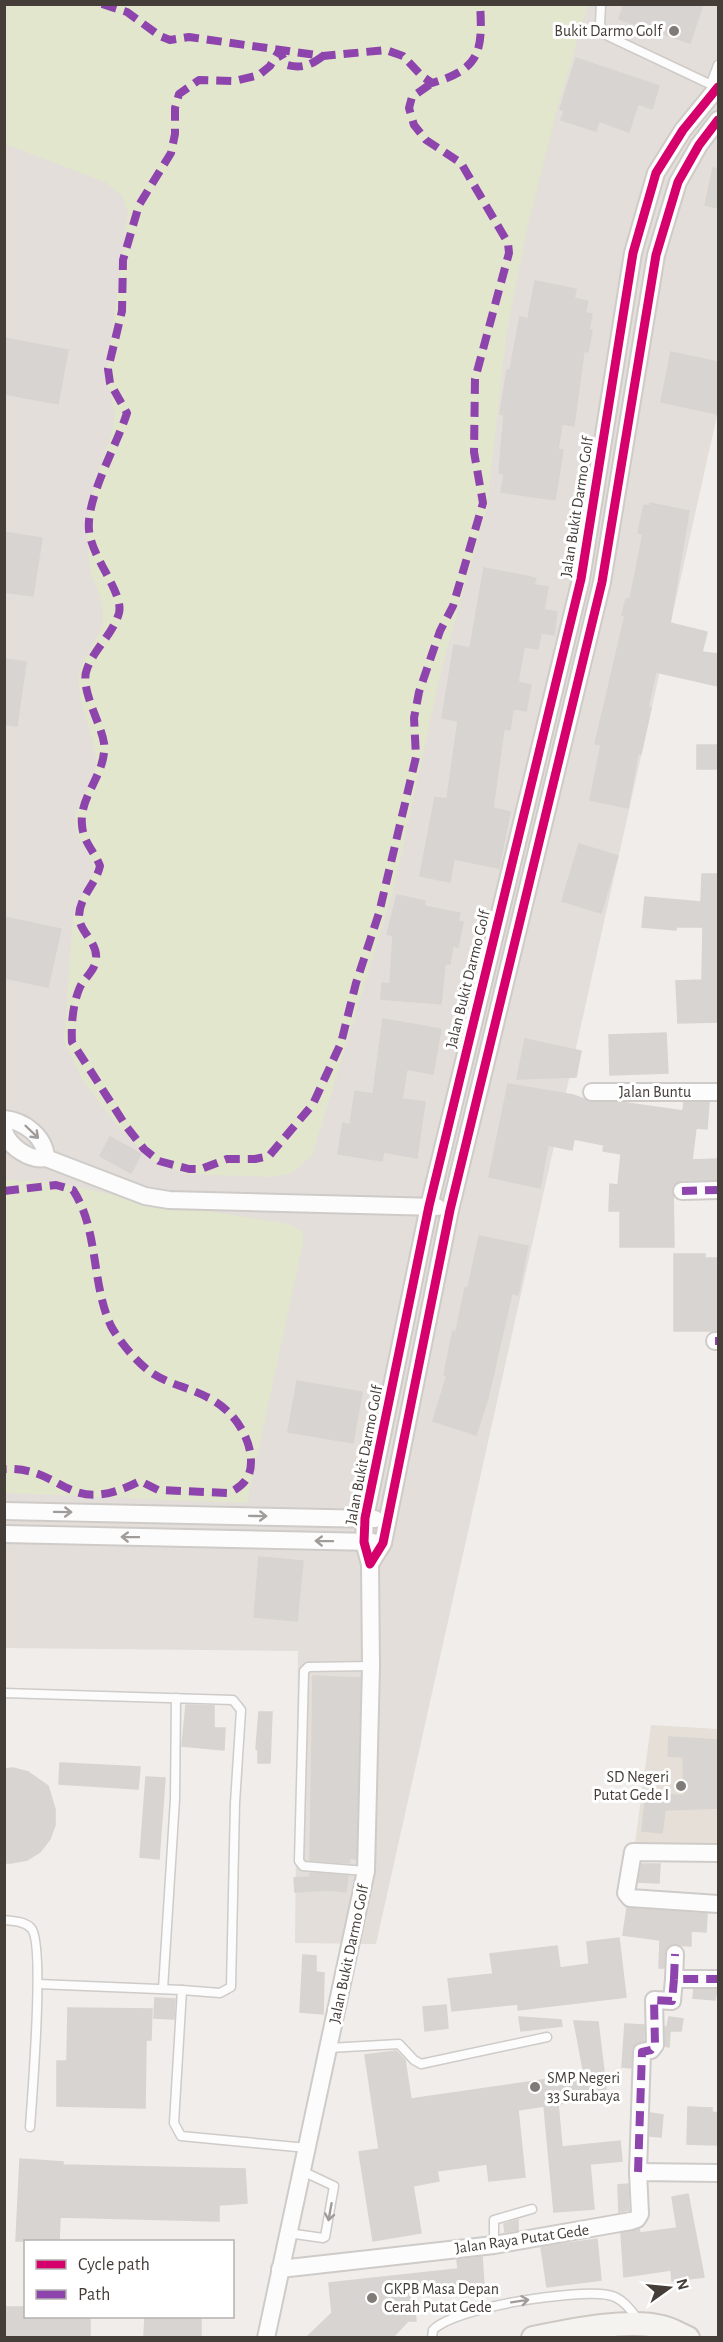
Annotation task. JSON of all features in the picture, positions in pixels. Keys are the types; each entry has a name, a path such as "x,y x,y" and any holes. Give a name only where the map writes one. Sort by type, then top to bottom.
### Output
{"street":[{"name":"Jalan Bukit Darmo Golf","path":"266,2337 366,1871 371,1666 370,1564 364,1542 365,1518 429,1206 580,579 633,253 656,174 682,130 716,87"},
{"path":"370,1564 383,1543 450,1210 602,582 656,255 678,182 699,145 718,120"},
{"name":"Jalan Buntu","path":"592,1092 718,1092"},
{"path":"4,1119 22,1122 41,1141 46,1158"},
{"path":"4,1131 6,1137 28,1157 38,1160 46,1158 145,1196 169,1200 429,1206 450,1210"},
{"path":"682,1191 718,1190"},
{"path":"4,1511 387,1520"},
{"path":"4,1534 383,1543"},
{"path":"718,1853 633,1852 626,1893 630,1898 718,1904"},
{"path":"675,1954 672,2001 654,2000 655,2045 651,2050 642,2052 638,2172 718,2173"},
{"path":"674,1979 718,1979"},
{"name":"Jalan Raya Putat Gede","path":"280,2269 494,2245 637,2219 640,2214 638,2172"},
{"path":"533,2337 578,2329 644,2326 661,2326 688,2337"}],"lane":[{"path":"602,4 600,25 608,36 716,87 718,65"},
{"path":"366,1871 303,1866 299,1861 304,1671 308,1667 371,1666"},
{"path":"4,1693 233,1700 241,1710 235,1803 231,1987 220,1993 38,1984"},
{"path":"163,1989 175,1799 176,1698"},
{"path":"4,1920 19,1921 32,1928 37,1941 38,1984 30,2127"},
{"path":"182,1990 174,2123 176,2130 181,2136 307,2148"},
{"path":"329,2048 399,2044 421,2064 547,2037"},
{"path":"288,2233 322,2238 325,2236 334,2186 302,2171"},
{"path":"494,2245 494,2220 532,2209"},
{"path":"432,2337 433,2330 449,2319 519,2301 574,2296 607,2295 616,2298 625,2303 644,2326"}],"shaded area":[{"path":"5,5 718,5 718,411 376,1944 295,1943 298,1651 5,1648"},
{"name":"SD Negeri Putat Gede I","path":"651,1725 718,1729 718,1845 635,1843"}],"green space":[{"name":"Bukit Darmo Golf","path":"4,5 588,5 559,102 526,233 506,337 487,508 442,667 393,892 312,1156 291,1173 273,1177 185,1174 151,1160 121,1130 83,1081 64,1041 73,917 93,871 91,860 78,835 75,821 76,813 93,777 96,762 79,688 79,677 83,662 99,634 103,619 102,604 89,561 88,527 94,493 113,428 115,413 106,378 128,213 122,195 105,182 5,144"},
{"path":"5,1180 56,1182 126,1198 289,1224 303,1232 303,1243 247,1503 5,1493"}],"building":[{"name":"Bukit Darmo Golf","path":"624,4 703,4 690,43 619,19"},
{"path":"576,58 659,86 652,109 638,104 629,132 599,121 596,131 561,120 564,111 560,109"},
{"path":"713,168 718,169 718,208 705,205"},
{"path":"535,281 576,289 574,298 588,301 585,313 592,314 589,330 592,330 588,352 584,351 574,426 562,424 558,449 563,450 555,500 501,492 504,474 499,473 504,415 500,414 507,370 510,370 520,317 528,319"},
{"path":"4,338 68,350 58,404 4,394"},
{"path":"671,352 718,362 718,414 661,402"},
{"path":"650,503 689,511 670,623 707,632 702,652 718,654 718,686 656,672 648,707 651,708 641,754 638,753 628,808 590,800 601,745 595,744 625,616 622,615 626,599 630,599 643,534 638,533 644,505 650,506"},
{"path":"4,532 42,538 33,596 4,592"},
{"path":"484,568 536,578 534,585 548,587 544,610 557,612 554,635 541,633 538,649 524,647 518,682 531,685 526,711 513,709 510,730 504,729 493,808 510,812 499,868 454,859 450,882 420,876 435,797 447,799 458,721 442,718 454,645 470,648"},
{"path":"4,659 26,662 17,726 4,724"},
{"path":"697,745 718,745 718,769 697,769"},
{"path":"579,844 618,856 601,913 562,901"},
{"path":"702,874 718,874 718,1022 678,1023 676,981 702,980 703,927 676,927 676,930 642,927 645,897 701,902"},
{"path":"397,895 425,901 424,906 460,913 458,921 463,922 458,947 453,946 450,964 445,964 441,1004 381,999 382,983 390,984 393,936 387,934"},
{"path":"4,917 61,929 48,987 4,978"},
{"path":"383,1019 441,1029 433,1074 407,1069 402,1099 425,1102 417,1158 384,1152 382,1161 338,1154 343,1123 350,1125 355,1091 373,1094"},
{"path":"666,1033 668,1073 610,1075 609,1035"},
{"path":"525,1039 581,1051 576,1077 517,1079"},
{"path":"508,1084 573,1095 592,1102 620,1102 683,1111 684,1102 709,1102 707,1129 696,1128 692,1160 718,1159 718,1180 682,1180 673,1186 674,1247 620,1247 620,1211 609,1211 610,1184 618,1185 621,1154 603,1151 604,1145 574,1139 572,1150 548,1145 540,1188 489,1177"},
{"path":"110,1137 141,1154 131,1173 100,1156"},
{"path":"479,1236 528,1246 518,1295 512,1293 488,1398 476,1435 433,1421 447,1375 444,1375 453,1331 456,1332"},
{"path":"674,1254 705,1254 705,1258 718,1258 718,1331 674,1331"},
{"path":"297,1381 362,1392 353,1443 288,1432"},
{"path":"259,1557 303,1561 297,1621 254,1617"},
{"path":"313,1676 360,1678 356,1859 350,1858 349,1863 310,1860"},
{"path":"186,1705 214,1706 214,1728 225,1728 224,1750 182,1746"},
{"path":"259,1712 272,1712 270,1763 258,1763 258,1750 256,1749"},
{"path":"669,1737 718,1740 718,1808 665,1810 662,1833 642,1831 646,1791 684,1796 683,1757 668,1756"},
{"path":"60,1763 140,1767 138,1789 59,1784"},
{"path":"13,1768 28,1772 48,1786 55,1809 55,1825 50,1839 40,1852 27,1860 4,1863 4,1769"},
{"path":"146,1777 165,1778 159,1859 140,1857"},
{"path":"642,1864 660,1864 659,1883 638,1882"},
{"path":"310,1873 348,1876 346,1892 330,1890 295,1892 294,1878 310,1877"},
{"path":"627,1908 707,1914 706,1932 691,1931 691,1946 670,1945 665,1953 664,1968 659,1968 660,1940 623,1935"},
{"path":"619,1938 626,1997 518,2010 518,2004 452,2011 448,1979 493,1974 490,1954 557,1946 560,1968 589,1964 587,1942"},
{"path":"303,1955 316,1956 316,1972 324,1973 323,2014 300,2012"},
{"path":"694,1989 717,1989 715,2000 693,1998"},
{"path":"155,1998 175,1999 174,2019 154,2018"},
{"path":"446,2005 448,2028 425,2031 423,2007"},
{"path":"68,2008 152,2009 151,2040 146,2040 145,2108 57,2106 57,2061 67,2061"},
{"path":"519,2017 561,2020 562,2026 521,2031"},
{"path":"669,2017 683,2019 681,2031 670,2031 669,2047 665,2046 665,2027 667,2027"},
{"path":"574,2021 598,2022 607,2097 558,2104 562,2147 620,2141 622,2161 590,2164 594,2209 554,2212 544,2106 518,2110 525,2177 489,2181 487,2164 437,2171 439,2181 413,2186 421,2233 373,2241 359,2152 379,2149 365,2055 396,2051 405,2060 411,2099 584,2074"},
{"path":"625,2024 644,2025 644,2041 632,2048 631,2068 622,2067"},
{"path":"688,2107 712,2108 712,2112 718,2113 718,2145 687,2144"},
{"path":"650,2113 663,2115 661,2137 650,2136"},
{"path":"20,2159 63,2162 63,2165 245,2169 247,2203 219,2205 219,2221 60,2217 59,2240 16,2241"},
{"path":"628,2184 629,2210 619,2212 618,2185"},
{"path":"688,2194 704,2277 672,2281 671,2270 624,2277 621,2233 639,2229 640,2233 677,2228 672,2197"},
{"path":"518,2220 518,2230 505,2232 504,2224"},
{"path":"597,2239 601,2280 547,2287 541,2247"},
{"name":"GKPB Masa Depan Cerah Putat Gede","path":"482,2257 484,2286 441,2289 441,2292 413,2295 416,2321 408,2321 393,2337 307,2337 332,2313 329,2283 458,2269 457,2260"},
{"path":"4,2307 24,2307 24,2318 90,2318 90,2337 4,2337"},
{"path":"145,2318 201,2318 201,2337 144,2337"}],"marked path":[{"path":"102,4 127,12 160,36 170,40 189,37 323,56 386,50 403,56 432,83 460,72 475,56 481,35 480,4"},
{"path":"323,56 314,62 297,67 287,65 279,51 270,66 259,75 234,81 199,80 179,94 175,108 175,134 171,153 139,205 123,260 122,311 108,369 110,383 127,413 97,487 89,517 91,540 117,595 119,613 90,662 85,677 88,695 104,743 104,754 82,814 85,837 100,866 82,903 79,917 82,928 94,948 96,959 92,970 80,987 76,1000 72,1021 72,1042 126,1126 144,1149 159,1161 189,1169 201,1169 227,1159 255,1159 269,1156 313,1104 341,1043 356,983 379,913 416,757 414,718 419,692 440,631 453,606 483,503 474,452 475,379 509,253 508,243 461,163 426,140 414,125 409,108 412,97 432,83"},
{"path":"4,1191 56,1185 73,1190 87,1222 100,1292 114,1332 133,1356 149,1371 207,1397 224,1408 243,1432 248,1442 251,1462 250,1473 245,1481 229,1493 158,1490 140,1481 115,1491 96,1495 81,1493 24,1470 4,1469"},
{"path":"682,1191 718,1190"},
{"path":"674,1979 675,1954"},
{"path":"638,2172 642,2052 651,2050 655,2045 654,2000 672,2001 674,1979 718,1979"}],"cycle path":[{"path":"718,87 683,130 656,173 633,253 581,579 429,1206 365,1518 364,1542 370,1564 383,1543 450,1210 602,582 656,255 678,182 699,145 718,120"}],"place":[{"name":"Bukit Darmo Golf","path":"674,31"},
{"name":"SD Negeri Putat Gede I","path":"681,1786"},
{"name":"SMP Negeri 33 Surabaya","path":"535,2087"},
{"name":"GKPB Masa Depan Cerah Putat Gede","path":"372,2298"}]}
